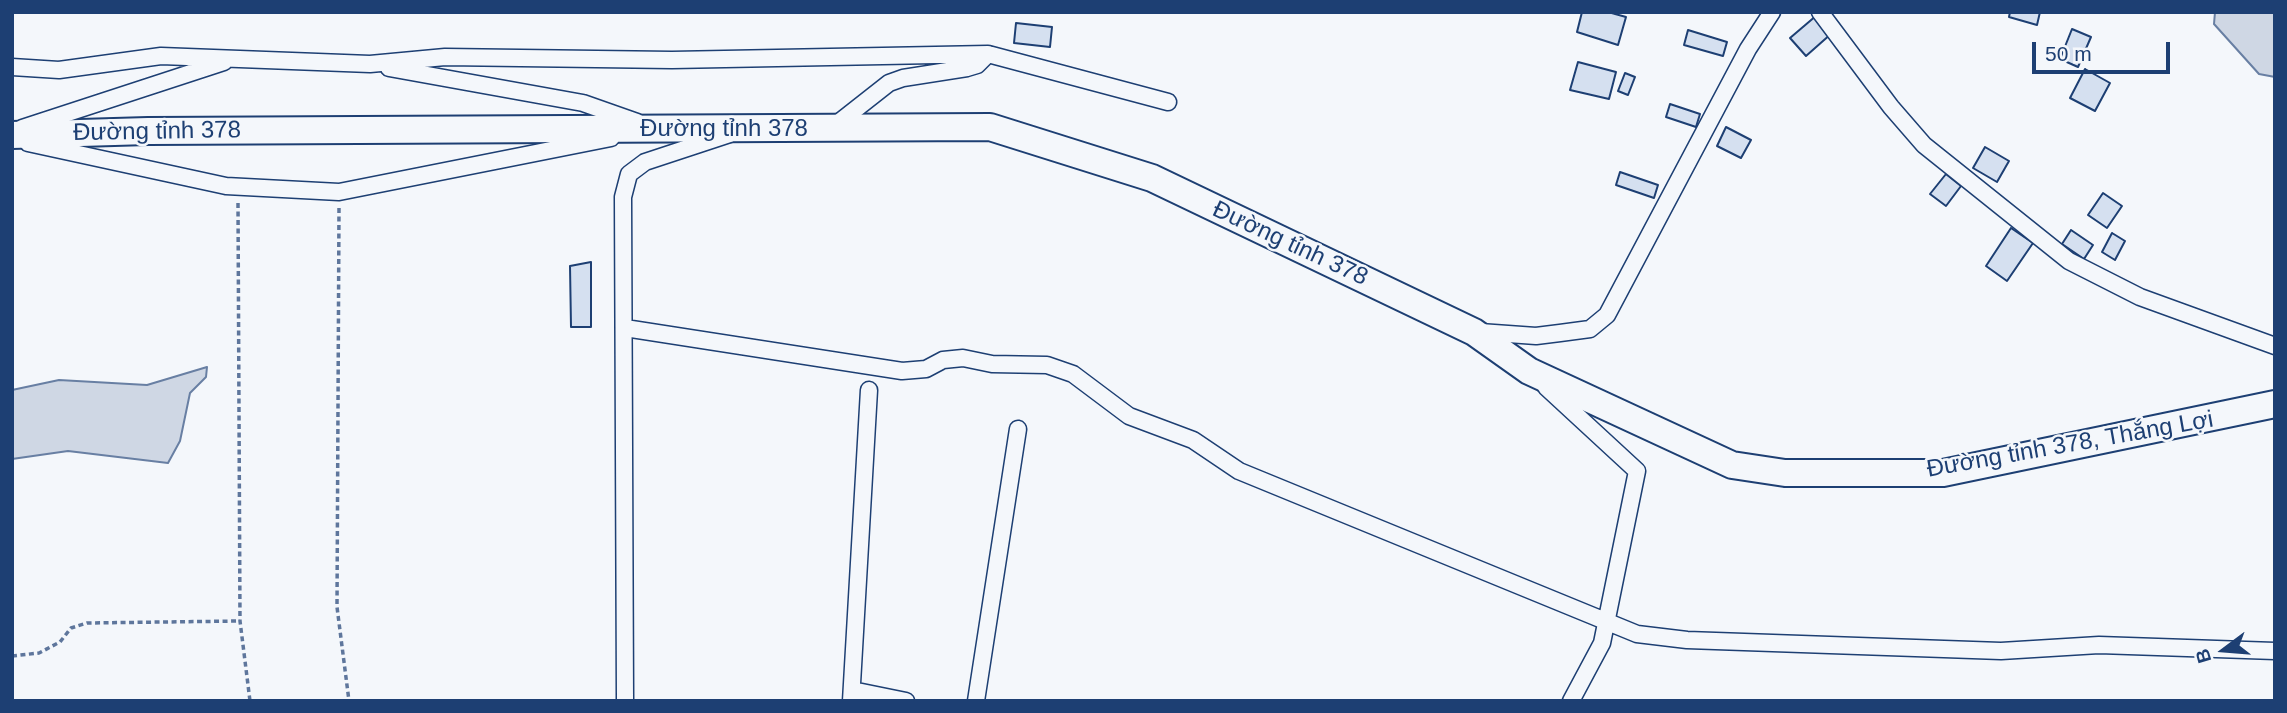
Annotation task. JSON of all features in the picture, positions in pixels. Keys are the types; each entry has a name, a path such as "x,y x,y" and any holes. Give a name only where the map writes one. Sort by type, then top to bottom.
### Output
{"main road":[{"name":"Đường tỉnh 378","path":"12,135 148,131 990,127 1152,178 1402,297"},
{"name":"Đường tỉnh 378, Thắng Lợi","path":"1402,297 1474,332 1529,371 1732,465 1785,473 1942,473 2275,404"}],"street":[{"path":"1474,332 1536,336 1560,333 1590,329 1607,315 1742,60 1772,12"},
{"path":"1820,12 1891,107 1924,145 2069,261 2140,298 2275,346"},
{"path":"370,64 445,57 673,60 988,54 1168,102"},
{"path":"831,128 889,83 903,78 967,68 977,65 988,54"},
{"path":"12,67 59,70 161,56 370,64 583,103 654,129"},
{"path":"12,135 236,58"},
{"path":"12,135 238,187 339,192 654,129"},
{"path":"625,701 623,197 629,174 645,163 746,129"},
{"path":"625,328 902,371 926,369 943,360 963,358 992,364 1047,365 1073,374 1129,416 1193,440 1239,471 1637,634 1764,644 2001,651 2099,645 2275,651"},
{"path":"1529,371 1637,471 1602,643 1571,701"},
{"path":"869,390 852,695 906,701"},
{"path":"976,701 1018,429"}],"path":[{"path":"238,187 240,621 250,701"},
{"path":"339,192 337,607 349,701"},
{"path":"12,656 39,653 60,642 71,628 87,623 240,621"}],"shaded area":[{"path":"2215,12 2275,12 2275,77 2259,74 2214,24"},
{"path":"207,367 206,377 190,393 180,441 168,463 68,451 12,459 12,390 59,380 147,385"}],"building":[{"path":"1582,12 1608,12 1626,17 1618,45 1577,32"},
{"path":"2010,12 2040,12 2037,25 2009,17"},
{"path":"1817,15 1832,33 1806,56 1790,38"},
{"path":"1016,23 1052,27 1050,47 1014,43"},
{"path":"2072,29 2091,37 2078,67 2060,59"},
{"path":"1688,30 1727,42 1723,56 1684,45"},
{"path":"1578,62 1616,72 1609,99 1570,90"},
{"path":"2085,69 2110,83 2095,111 2070,98"},
{"path":"1625,73 1635,77 1628,95 1618,91"},
{"path":"1670,104 1700,114 1696,127 1666,117"},
{"path":"1726,127 1751,140 1741,158 1717,146"},
{"path":"1985,147 2009,161 1997,182 1973,168"},
{"path":"1620,172 1658,185 1654,198 1616,185"},
{"path":"1946,174 1961,186 1946,206 1930,194"},
{"path":"2103,193 2122,206 2107,228 2088,215"},
{"path":"2011,228 2033,243 2007,281 1986,266"},
{"path":"2071,230 2093,245 2084,259 2062,244"},
{"path":"2112,233 2125,241 2115,260 2102,252"},
{"path":"591,262 591,327 571,327 570,266"}]}
